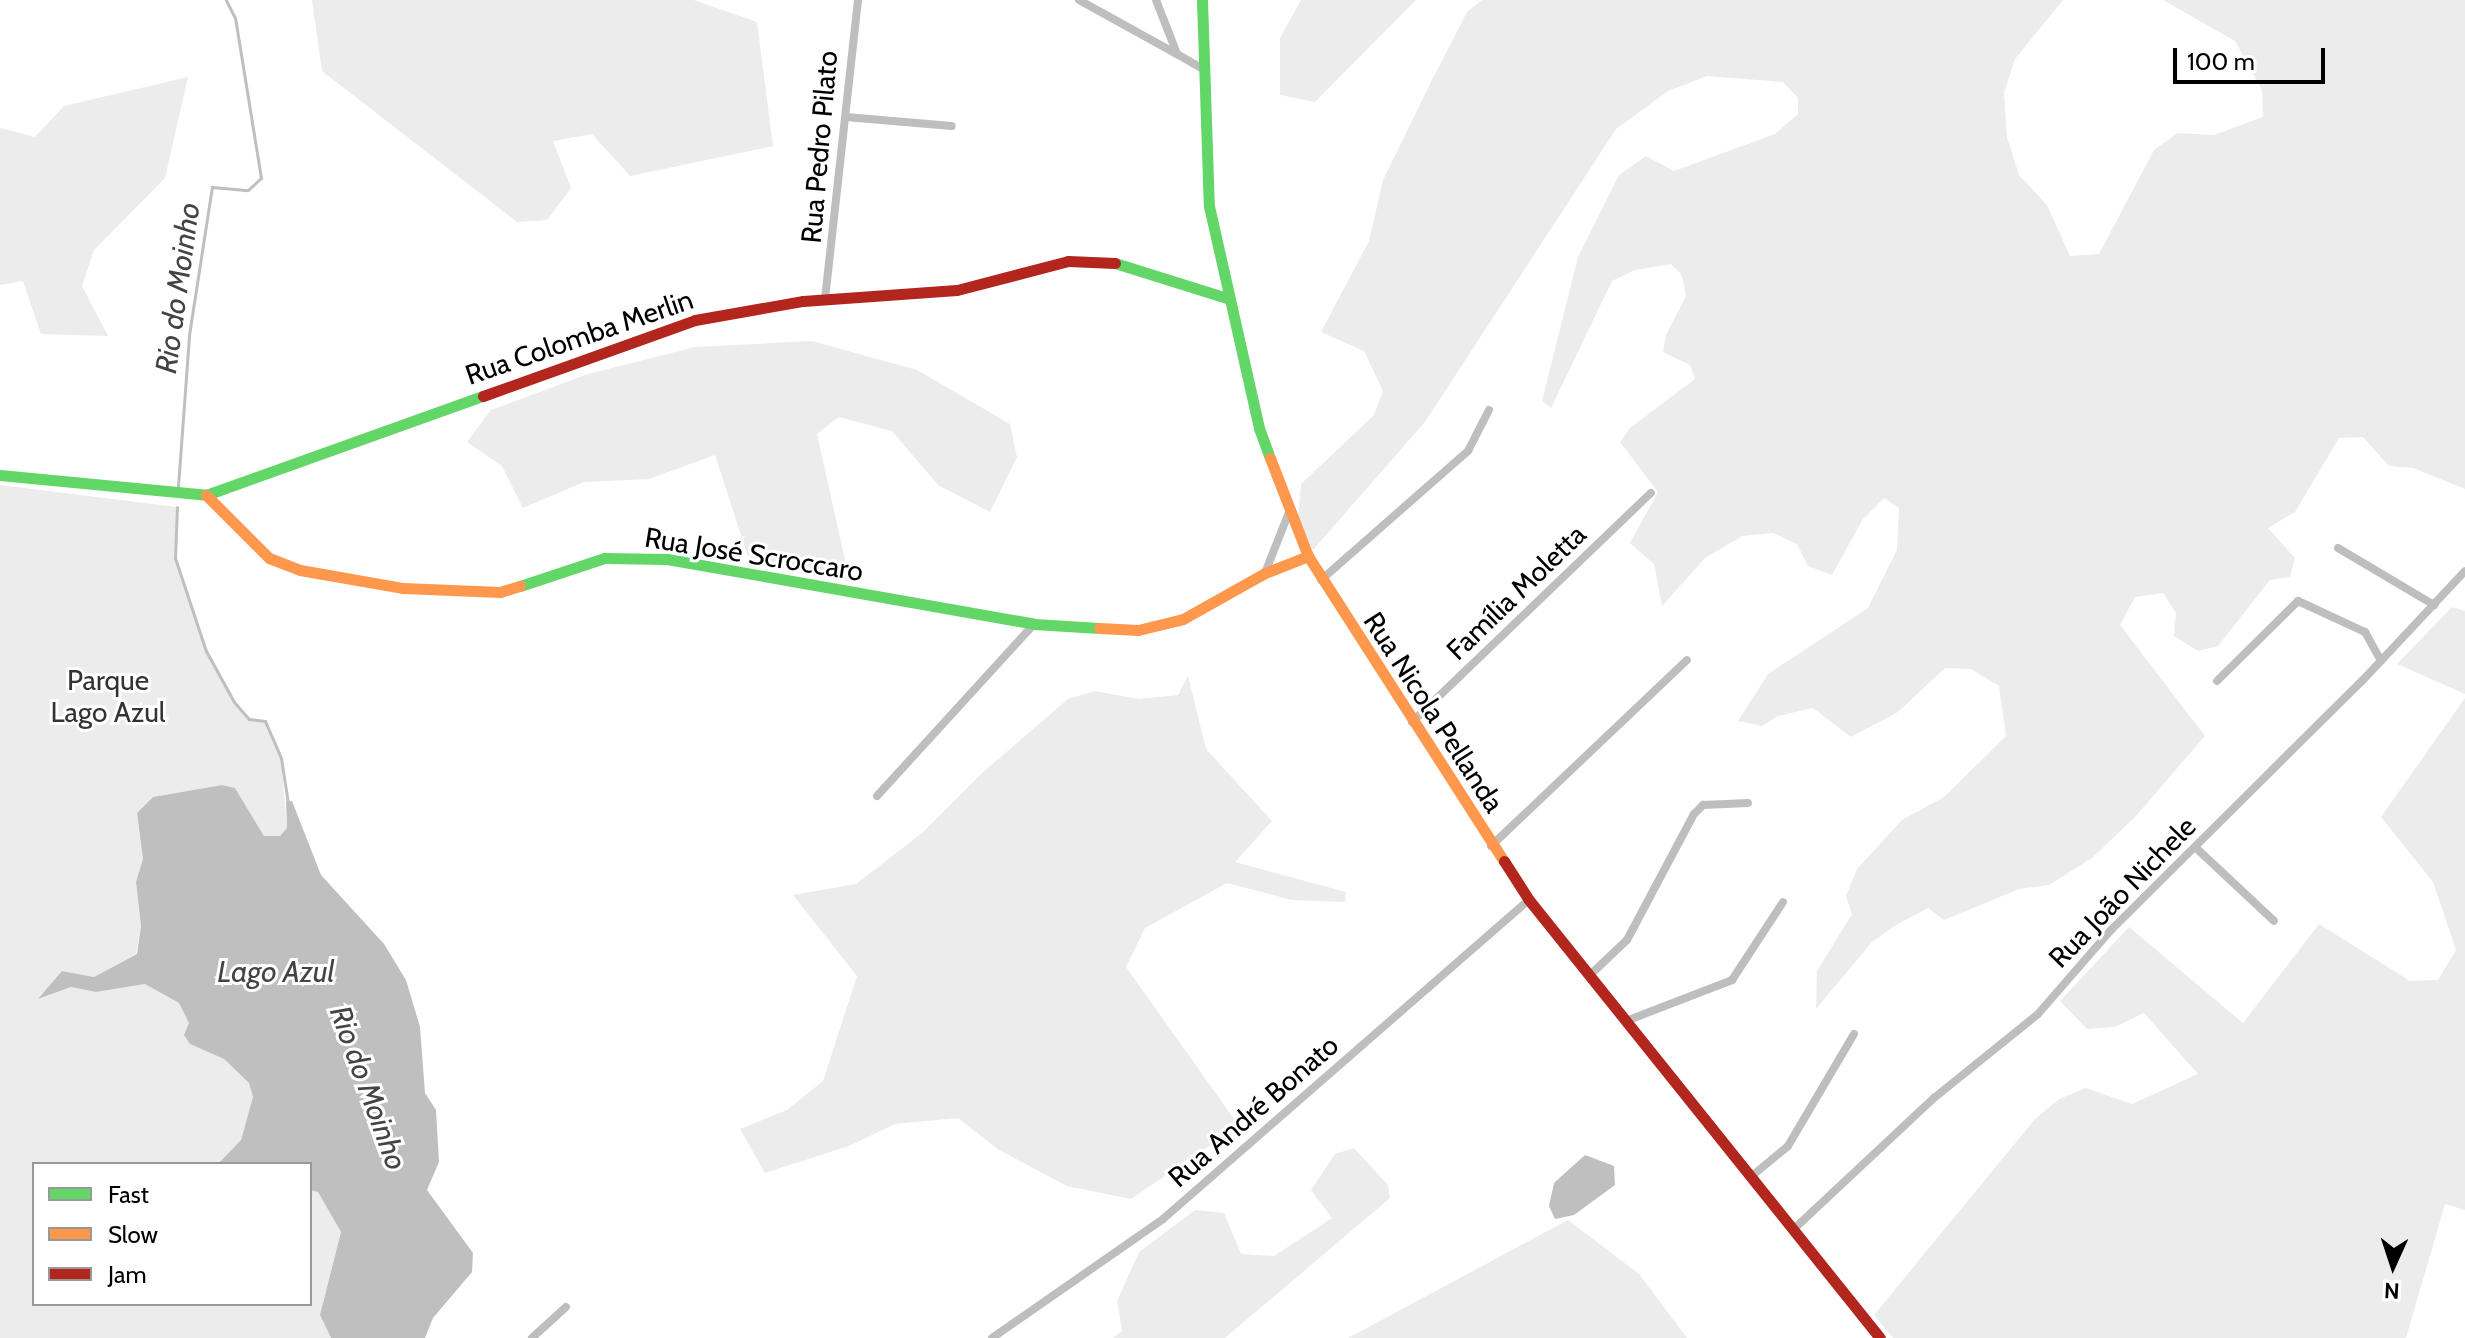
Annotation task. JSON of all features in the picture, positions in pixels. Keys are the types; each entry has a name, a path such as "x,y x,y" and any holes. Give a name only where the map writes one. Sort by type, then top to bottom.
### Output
{"street":[{"name":"Rua Pedro Pilato","path":"825,299 858,0"},
{"path":"1079,0 1203,69"},
{"path":"1156,0 1177,54"},
{"name":"Rua Nicola Pellanda","path":"1202,0 1209,206 1227,298 1259,428 1308,556 1411,723 1529,900 1624,1021 1796,1227 1880,1338"},
{"path":"846,117 952,126"},
{"name":"Rua Colomba Merlin","path":"0,475 206,495 248,484 634,338 723,314 825,299 957,290 1068,261 1097,259 1146,268 1227,298"},
{"path":"1321,580 1468,451 1489,410"},
{"name":"Família Moletta","path":"1411,723 1651,493"},
{"name":"Rua José Scroccaro","path":"206,495 269,558 300,570 403,588 500,592 604,558 667,559 1034,624 1138,630 1183,619 1265,573 1308,556"},
{"path":"1265,573 1289,512"},
{"path":"2338,548 2434,605"},
{"name":"Rua João Nichele","path":"1796,1227 1934,1098 2038,1014 2111,930 2381,661 2465,571"},
{"path":"2217,681 2298,601 2365,632 2381,661"},
{"path":"877,796 1034,624"},
{"path":"1491,846 1687,660"},
{"path":"1589,976 1627,940 1694,814 1703,805 1748,803"},
{"path":"2195,847 2274,921"},
{"name":"Rua André Bonato","path":"992,1338 1163,1219 1529,900"},
{"path":"1624,1021 1732,980 1783,902"},
{"path":"1753,1175 1788,1146 1854,1034"},
{"path":"532,1338 566,1307"}],"green space":[{"path":"312,0 694,0 757,22 773,146 630,176 592,134 553,141 571,188 547,220 517,222 322,71"},
{"path":"1301,0 1416,0 1315,102 1280,95 1280,38"},
{"path":"1482,0 2063,0 2015,59 2004,93 2007,137 2019,175 2047,205 2070,256 2099,254 2154,150 2178,133 2214,135 2263,117 2262,90 2235,41 2163,0 2465,0 2465,489 2413,468 2389,466 2363,437 2339,438 2295,512 2268,528 2295,558 2290,577 2270,580 2218,646 2198,651 2174,636 2176,613 2163,593 2135,597 2120,625 2205,736 2135,817 2092,858 2049,885 2019,889 1944,920 1928,908 1896,925 1872,942 1816,1009 1817,971 1852,914 1846,896 1857,869 1902,820 1944,797 2006,736 1999,686 1971,669 1945,668 1898,712 1851,737 1813,708 1778,716 1762,726 1738,721 1768,674 1868,608 1897,550 1899,508 1884,498 1863,519 1832,575 1808,566 1797,544 1773,533 1742,536 1705,558 1662,606 1654,564 1630,543 1658,492 1620,442 1630,428 1695,379 1690,365 1663,352 1666,335 1686,296 1682,275 1671,264 1635,270 1612,281 1551,408 1542,401 1578,257 1619,175 1646,156 1674,171 1775,134 1798,114 1798,98 1783,82 1707,76 1668,91 1616,129 1425,422 1313,550 1298,518 1301,484 1374,415 1383,391 1364,351 1321,332 1369,241 1383,180 1467,12"},
{"path":"188,77 165,178 94,250 82,286 108,336 41,334 23,281 0,285 0,128 35,137 64,106"},
{"path":"812,341 917,370 1010,424 1017,457 990,512 938,485 892,431 839,417 817,434 850,582 749,560 715,455 649,479 584,482 523,508 502,466 467,442 491,410 588,374 695,347"},
{"name":"Parque Lago Azul","path":"0,485 177,507 175,558 206,651 234,702 248,719 265,721 281,758 287,828 280,836 264,836 235,788 222,785 153,797 137,813 143,860 136,882 141,926 136,954 94,977 62,971 41,998 71,987 96,992 146,984 179,1003 189,1023 190,1044 224,1059 249,1083 253,1098 241,1140 265,1162 32,1162 32,1306 312,1306 312,1190 318,1192 341,1232 320,1315 331,1338 0,1338"},
{"path":"2452,607 2465,611 2465,694 2397,664"},
{"path":"1188,676 1206,749 1272,821 1235,862 1346,892 1345,902 1292,900 1227,883 1145,928 1126,967 1239,1126 1131,1199 1067,1186 999,1150 958,1118 895,1124 849,1146 765,1173 740,1129 787,1110 823,1081 857,976 793,895 856,884 922,833 982,773 1068,699 1095,691 1139,699 1178,695"},
{"path":"2465,698 2465,1210 2445,1204 2406,1338 1893,1338 1874,1315 2035,1119 2059,1099 2086,1088 2132,1104 2198,1074 2144,1013 2115,1027 2087,1029 2060,1001 2129,927 2243,1023 2319,924 2410,981 2438,980 2456,950 2433,882 2381,817"},
{"path":"1354,1148 1388,1185 1390,1198 1225,1338 1113,1338 1122,1331 1117,1301 1139,1252 1195,1210 1224,1213 1241,1254 1274,1256 1332,1218 1311,1190 1335,1154"},
{"path":"1568,1220 1639,1274 1687,1338 1348,1338"}],"water":[{"name":"Lago Azul","path":"222,785 235,788 264,836 280,836 287,828 286,802 292,801 321,875 384,944 406,980 420,1027 425,1093 436,1110 439,1162 427,1190 473,1253 472,1272 433,1318 425,1338 331,1338 320,1315 341,1232 318,1192 312,1190 312,1162 220,1162 241,1140 253,1097 249,1083 224,1059 190,1044 184,1035 189,1023 179,1003 145,984 96,992 71,987 38,999 62,971 94,977 137,954 141,926 136,882 143,859 137,813 153,797"},
{"path":"1585,1155 1614,1166 1615,1185 1574,1215 1555,1219 1549,1206 1554,1183"}],"waterway":[{"name":"Rio do Moinho","path":"178,486 189,335 212,187 248,190 261,178 235,18 226,0"},
{"name":"Rio do Moinho","path":"177,507 175,558 206,651 234,702 249,719 265,721 281,758 288,803"}],"traffic: fast":[{"path":"1202,0 1209,206 1259,428 1270,458"},
{"path":"1115,263 1227,298"},
{"path":"0,475 206,495 483,396"},
{"path":"520,586 604,558 667,559 1034,624 1099,628"}],"traffic: slow":[{"path":"1270,458 1308,556 1504,861"},
{"path":"206,495 269,558 300,570 403,588 500,592 520,586"},
{"path":"1099,628 1138,630 1183,619 1265,573 1308,556"}],"traffic: jam":[{"path":"483,396 695,320 803,301 957,290 1068,261 1115,263"},
{"path":"1504,861 1529,900 1880,1338"}]}
